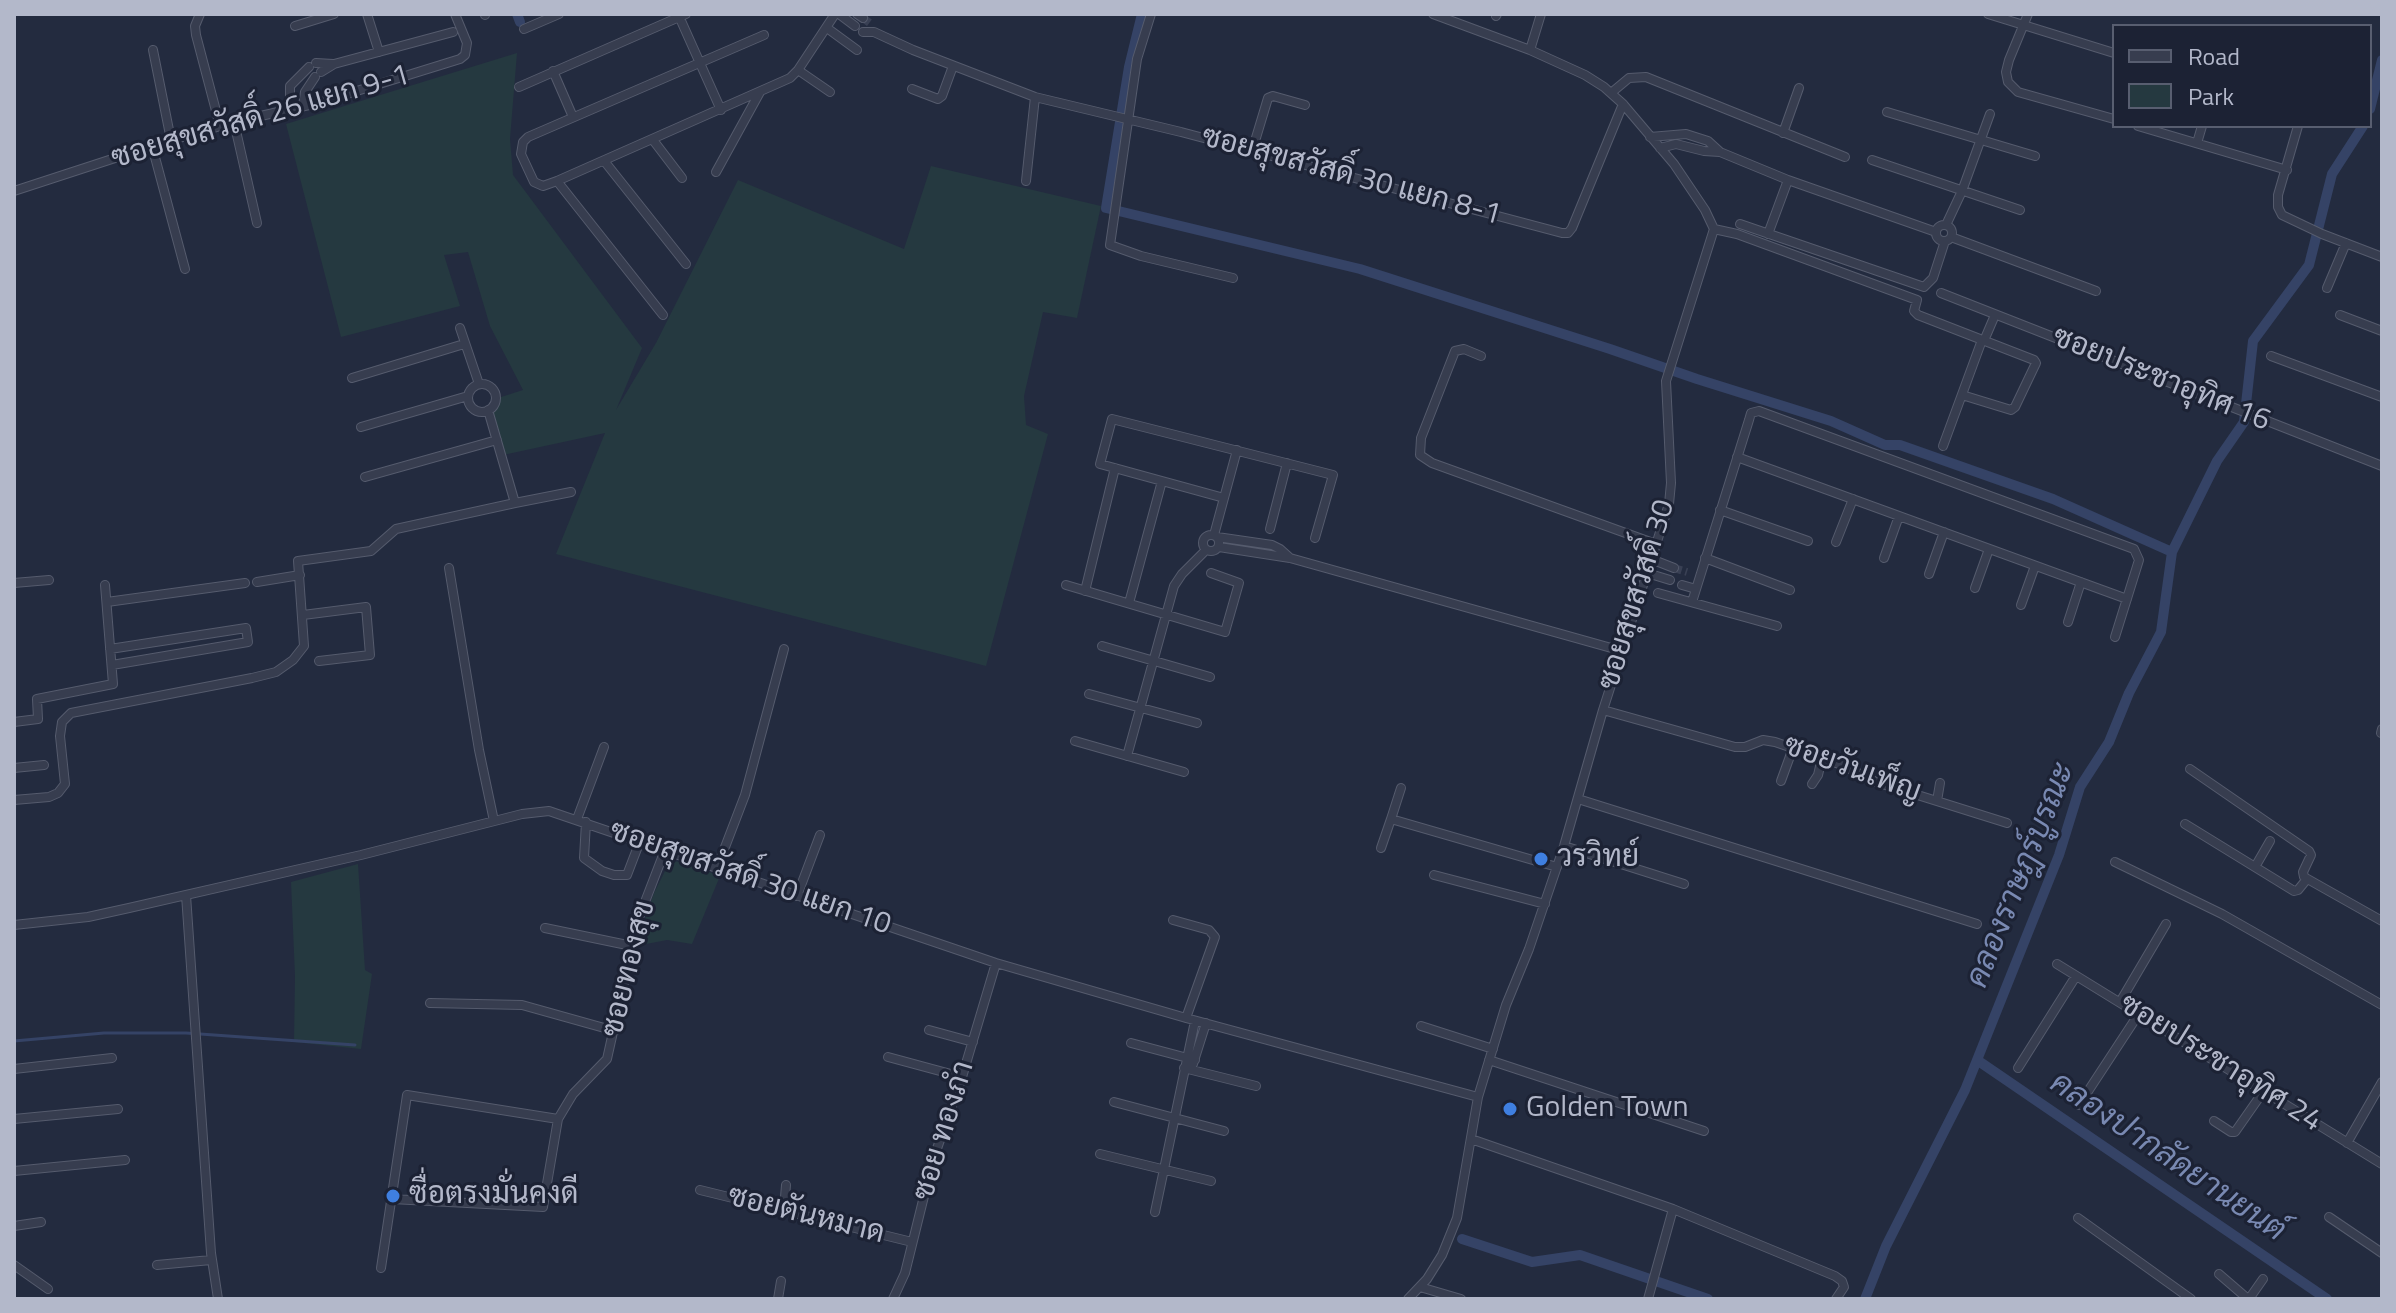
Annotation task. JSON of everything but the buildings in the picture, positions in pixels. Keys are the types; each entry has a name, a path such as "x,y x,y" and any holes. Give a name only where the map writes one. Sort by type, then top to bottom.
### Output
{"street":[{"path":"200,14 195,26 196,35 220,126"},
{"path":"295,26 334,14"},
{"path":"367,14 379,52"},
{"name":"ซอยสุขสวัสดิ์ 26 แยก 9-1","path":"14,191 171,140 303,106 460,59 465,55 467,43 455,14"},
{"path":"524,29 559,14"},
{"path":"764,35 528,137 521,147 521,154 534,182 543,186 605,162 790,78 837,14 855,26"},
{"path":"1151,14 1122,117 1116,197 1109,239 1113,248 1233,278"},
{"path":"1433,14 1530,50 1585,75 1611,93 1660,148 1705,210 1714,229 1804,257 1917,300 1914,311 1918,315 1984,338 2034,360 2035,367 2011,410 1962,395"},
{"path":"1530,50 1541,14"},
{"path":"1988,14 2112,52"},
{"path":"2028,14 2009,60 2006,72 2008,82 2018,92 2112,118"},
{"path":"519,87 681,15 721,110"},
{"path":"863,32 866,22"},
{"name":"ซอยสุขสวัสดิ์ 30 แยก 8-1","path":"866,22 953,66 1035,97 1562,233 1568,233 1572,228 1623,104"},
{"path":"827,28 857,50"},
{"path":"290,109 290,86 299,75 453,32"},
{"path":"153,50 171,140"},
{"path":"912,89 938,99 942,96 953,66"},
{"path":"798,70 830,92"},
{"path":"553,71 573,117"},
{"path":"303,106 314,72"},
{"path":"1611,93 1629,78 1646,77 1845,157"},
{"path":"1783,133 1799,88"},
{"path":"716,172 760,92"},
{"path":"1252,151 1268,98 1273,96 1305,105"},
{"path":"1026,181 1035,97"},
{"path":"1887,112 2035,156"},
{"path":"1946,225 1990,114"},
{"path":"234,122 257,223"},
{"path":"2145,128 2287,170"},
{"path":"2197,143 2201,128"},
{"path":"2298,128 2278,195 2282,215 2382,257"},
{"path":"1650,137 1686,134 1708,141 1720,152"},
{"path":"653,140 682,178"},
{"path":"1660,148 1676,144 1720,152 1788,180 1936,232"},
{"path":"152,146 185,269"},
{"path":"1872,160 2020,210"},
{"path":"605,162 686,264"},
{"path":"1768,234 1788,180"},
{"path":"557,181 663,315"},
{"path":"1740,224 1924,287 1933,278 1948,239 1951,230 1946,225"},
{"path":"1946,225 1939,226 1936,232 1938,239 1948,239 2096,291"},
{"name":"ซอยสุขสวัสดิ์ 30","path":"1408,1299 1442,1255 1457,1218 1478,1097 1506,1005 1564,846 1656,544 1670,493 1666,381 1714,229"},
{"path":"2327,288 2346,243"},
{"name":"ซอยประชาอุทิศ 16","path":"1941,293 2382,466"},
{"path":"1943,446 1995,315"},
{"path":"2340,315 2382,331"},
{"path":"460,328 479,384"},
{"path":"352,378 464,344"},
{"path":"1481,356 1464,349 1455,351 1421,438 1420,455 1447,469 1656,544"},
{"path":"2271,356 2382,397"},
{"path":"479,384 488,385 494,391 494,404 480,412 472,408 468,396 471,388 479,384"},
{"path":"361,427 468,396"},
{"path":"488,410 515,503"},
{"path":"1692,602 1751,413 1759,411 2134,549 2139,560 2115,637"},
{"path":"1224,498 1100,464 1112,419 1333,475 1315,538"},
{"path":"365,477 497,440"},
{"path":"1206,550 1213,552 1237,450"},
{"path":"1737,457 2127,599"},
{"path":"1270,529 1287,463"},
{"path":"1085,591 1115,468"},
{"path":"1129,603 1162,481"},
{"path":"14,800 49,797 58,793 65,784 60,736 62,722 71,713 276,672 293,660 304,646 298,561 371,551 396,529 571,492"},
{"path":"1836,542 1853,499"},
{"path":"1720,510 1808,541"},
{"path":"1884,558 1899,516"},
{"path":"1929,574 1944,532"},
{"path":"1206,550 1203,541 1207,536 1216,540 1272,545 1290,558 1622,651"},
{"path":"1975,588 1989,549"},
{"path":"1127,756 1178,578 1206,550"},
{"path":"1705,558 1790,590"},
{"path":"1651,559 1674,568"},
{"path":"2021,605 2035,566"},
{"path":"449,568 494,821"},
{"path":"1687,572 1700,576"},
{"path":"1066,585 1225,632 1239,583 1211,573"},
{"path":"1647,573 1670,580"},
{"path":"257,582 300,575"},
{"path":"14,583 49,580"},
{"path":"2068,622 2081,582"},
{"path":"107,602 245,583"},
{"path":"14,722 38,719 37,699 113,684 105,585"},
{"path":"1682,585 1696,589"},
{"path":"1658,593 1777,626"},
{"path":"303,615 366,607 370,655 319,661"},
{"path":"110,649 246,628 248,642 112,665"},
{"path":"1102,646 1210,677"},
{"path":"717,868 745,795 784,649"},
{"path":"1089,694 1197,723"},
{"name":"ซอยวันเพ็ญ","path":"1603,710 1735,747 1745,747 1763,740 1793,748 1849,768 1876,782 2007,823"},
{"path":"1075,741 1184,772"},
{"path":"604,747 581,821 584,858 602,871 627,875 640,841"},
{"path":"1781,781 1793,748"},
{"path":"1812,784 1822,758"},
{"path":"14,768 44,765"},
{"path":"2190,769 2309,851 2311,855 2303,872 2307,879 2382,921"},
{"path":"1937,801 1940,783"},
{"path":"1381,848 1401,788"},
{"path":"1578,799 1977,924"},
{"name":"ซอยสุขสวัสดิ์ 30 แยก 10","path":"14,925 88,917 538,811 581,821 996,963 1478,1097"},
{"path":"1391,819 1557,867"},
{"path":"2185,824 2294,891 2307,879"},
{"path":"797,896 820,835"},
{"path":"2255,867 2270,841"},
{"path":"1564,846 1684,884"},
{"name":"ซอยทองสุข","path":"392,1199 543,1207 558,1119 573,1094 607,1059 645,898 665,850"},
{"path":"2115,862 2222,914 2382,1005"},
{"path":"1434,875 1545,904"},
{"path":"186,895 211,1260 218,1299"},
{"path":"1173,920 1209,930 1215,937 1191,1019 1190,1058"},
{"path":"2120,1002 2166,924"},
{"path":"545,928 632,946"},
{"name":"ซอย ทองภํา","path":"893,1299 905,1273 933,1160 996,963"},
{"name":"ซอยประชาอุทิศ 24","path":"2057,964 2382,1164"},
{"path":"2018,1068 2076,976"},
{"path":"430,1003 522,1005 615,1031"},
{"path":"2079,1105 2138,1015"},
{"path":"1155,1212 1186,1072 1206,1023"},
{"path":"1421,1026 1493,1049"},
{"path":"929,1030 973,1042"},
{"path":"1131,1043 1190,1058"},
{"path":"888,1057 962,1077"},
{"path":"14,1069 112,1058"},
{"path":"1489,1060 1704,1131"},
{"path":"1186,1072 1256,1086"},
{"path":"2347,1143 2382,1082"},
{"path":"2214,1121 2235,1132 2263,1092"},
{"path":"381,1268 407,1095 558,1119"},
{"path":"1114,1102 1224,1131"},
{"path":"14,1119 118,1109"},
{"path":"1471,1139 1673,1209 1835,1276 1844,1287 1836,1299"},
{"path":"1100,1154 1211,1181"},
{"path":"14,1171 125,1160"},
{"path":"784,1209 786,1185"},
{"name":"ซอยตันหมาด","path":"700,1190 912,1242"},
{"path":"1648,1299 1673,1209"},
{"path":"2329,1217 2382,1253"},
{"path":"2078,1218 2191,1299"},
{"path":"14,1226 41,1222"},
{"path":"157,1265 211,1260"},
{"path":"14,1265 48,1289"},
{"path":"2219,1274 2248,1299 2263,1279"},
{"path":"778,1299 781,1281"},
{"path":"1420,1287 1461,1299"}],"green space":[{"path":"517,53 510,139 513,175 642,348 616,410 656,343 738,180 904,249 931,166 1101,206 1077,318 1043,312 1024,396 1026,425 1048,434 986,666 556,554 605,433 503,455 492,412 498,398 523,390 490,326 468,252 444,255 460,306 341,337 286,124"},
{"path":"670,861 720,876 692,944 667,940 641,945 641,930"},
{"path":"358,864 365,970 372,974 361,1049 294,1042 291,882"}],"waterway":[{"path":"517,14 520,22"},
{"path":"1142,14 1129,67 1106,208 1360,269 1610,349 1831,421 1885,445 1900,445 2053,499 2172,552"},
{"name":"คลองราษฎร์บูรณะ","path":"2372,101 2382,60"},
{"name":"คลองราษฎร์บูรณะ","path":"1865,1299 1886,1246 1965,1090 2059,855 2080,787 2109,742 2129,693 2161,632 2172,552 2217,461 2244,422 2253,341 2309,265 2332,174 2362,128"},
{"path":"14,1041 104,1033 186,1033 355,1045"},
{"name":"คลองปากลัดยานยนต์","path":"1977,1060 2327,1299"},
{"path":"1462,1239 1532,1262 1580,1255 1708,1299"}],"tunnel":[{"path":"863,18 871,24"},
{"path":"1674,568 1687,572"}],"place":[{"name":"วรวิทย์","path":"1541,859"},
{"name":"Golden Town","path":"1510,1109"},
{"name":"ซื่อตรงมั่นคงดี","path":"393,1196"}]}
